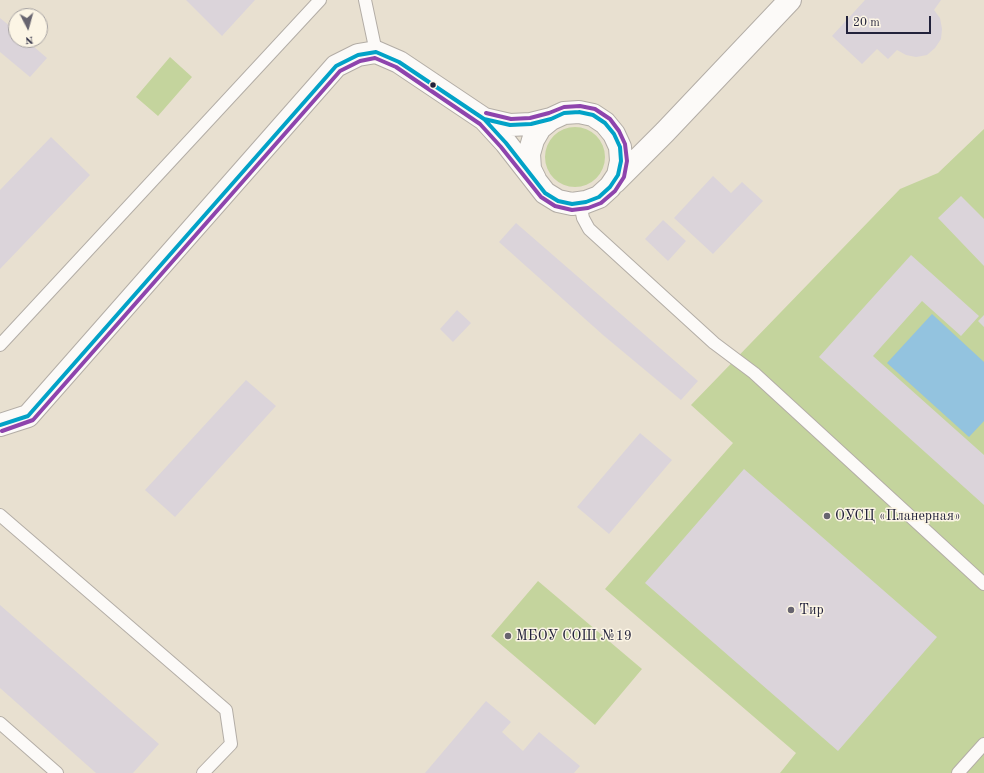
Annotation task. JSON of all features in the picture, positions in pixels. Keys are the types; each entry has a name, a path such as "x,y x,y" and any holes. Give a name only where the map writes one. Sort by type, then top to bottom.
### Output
{"street":[{"path":"0,425 28,416 336,66 358,55 376,52 399,62 484,119 506,143 545,193 558,200 572,204 580,203 599,197 610,187 665,132 790,0"},
{"path":"484,119 510,125 531,124 551,119 564,113 578,112 592,115 605,123 614,134 620,147 621,162 618,175 610,187"},
{"path":"536,182 530,169 529,154 532,140 540,128 551,119"},
{"path":"614,134 625,139 637,140 650,139 665,132"}],"lane":[{"path":"0,345 320,0"},
{"path":"365,0 376,52"},
{"path":"580,203 583,218 589,229 714,343 754,373 984,584"},
{"path":"0,515 226,710 231,744 203,773"},
{"path":"0,723 57,773"},
{"path":"958,773 984,744"}],"green space":[{"path":"170,57 192,77 158,116 136,97"},
{"path":"575,127 592,132 600,140 605,157 600,174 592,182 575,187 558,182 550,174 545,157 550,140 558,132"},
{"name":"ОУСЦ «Планерная»","path":"984,129 984,773 780,773 796,753 605,589 733,443 691,405 900,189 938,173"},
{"path":"538,581 642,669 595,725 491,636"}],"water":[{"path":"932,314 984,362 984,421 969,437 887,363"}],"building":[{"path":"186,0 255,0 222,36"},
{"path":"865,0 941,0 934,10 940,18 942,29 941,39 935,48 927,55 916,57 906,55 897,50 888,59 877,49 862,64 832,36"},
{"path":"0,18 8,24 8,48 35,48 47,58 30,77 0,52"},
{"path":"51,137 90,175 0,269 0,190"},
{"path":"713,176 731,193 742,182 763,201 713,254 674,218"},
{"path":"961,196 984,219 984,266 938,218"},
{"path":"663,220 686,241 668,261 645,239"},
{"path":"516,223 698,381 681,400 603,335 499,242"},
{"path":"911,255 979,316 961,336 922,301 873,356 984,455 984,505 819,357"},
{"path":"457,310 471,323 453,342 440,329"},
{"path":"984,315 984,327 978,321"},
{"path":"246,380 276,406 175,517 145,490"},
{"path":"640,433 672,460 609,534 577,507"},
{"name":"Тир","path":"744,469 937,637 838,751 645,583"},
{"path":"0,605 159,744 133,773 96,773 0,688"},
{"path":"486,701 511,722 502,732 523,751 539,732 580,766 574,773 425,773"}],"transit line":[{"path":"0,425 28,416 336,66 358,55 376,52 399,62 484,119"},
{"path":"2,431 33,420 340,71 360,61 375,58 396,67 480,124 501,147 541,197 555,206 572,210 588,208 601,203 615,191 624,177 627,161 625,144 619,131 610,119 595,109 580,106 564,107 530,118 511,119 486,113"},
{"path":"579,112 593,115 605,123 614,134 620,147 621,161 618,175 610,187 599,197 586,202 572,204 558,201 545,193 506,143 484,119 510,125 531,124 551,119 564,113 579,112"}],"place":[{"name":"ОУСЦ «Планерная»","path":"827,516"},
{"name":"Тир","path":"791,610"},
{"name":"МБОУ СОШ №19","path":"508,636"}]}
